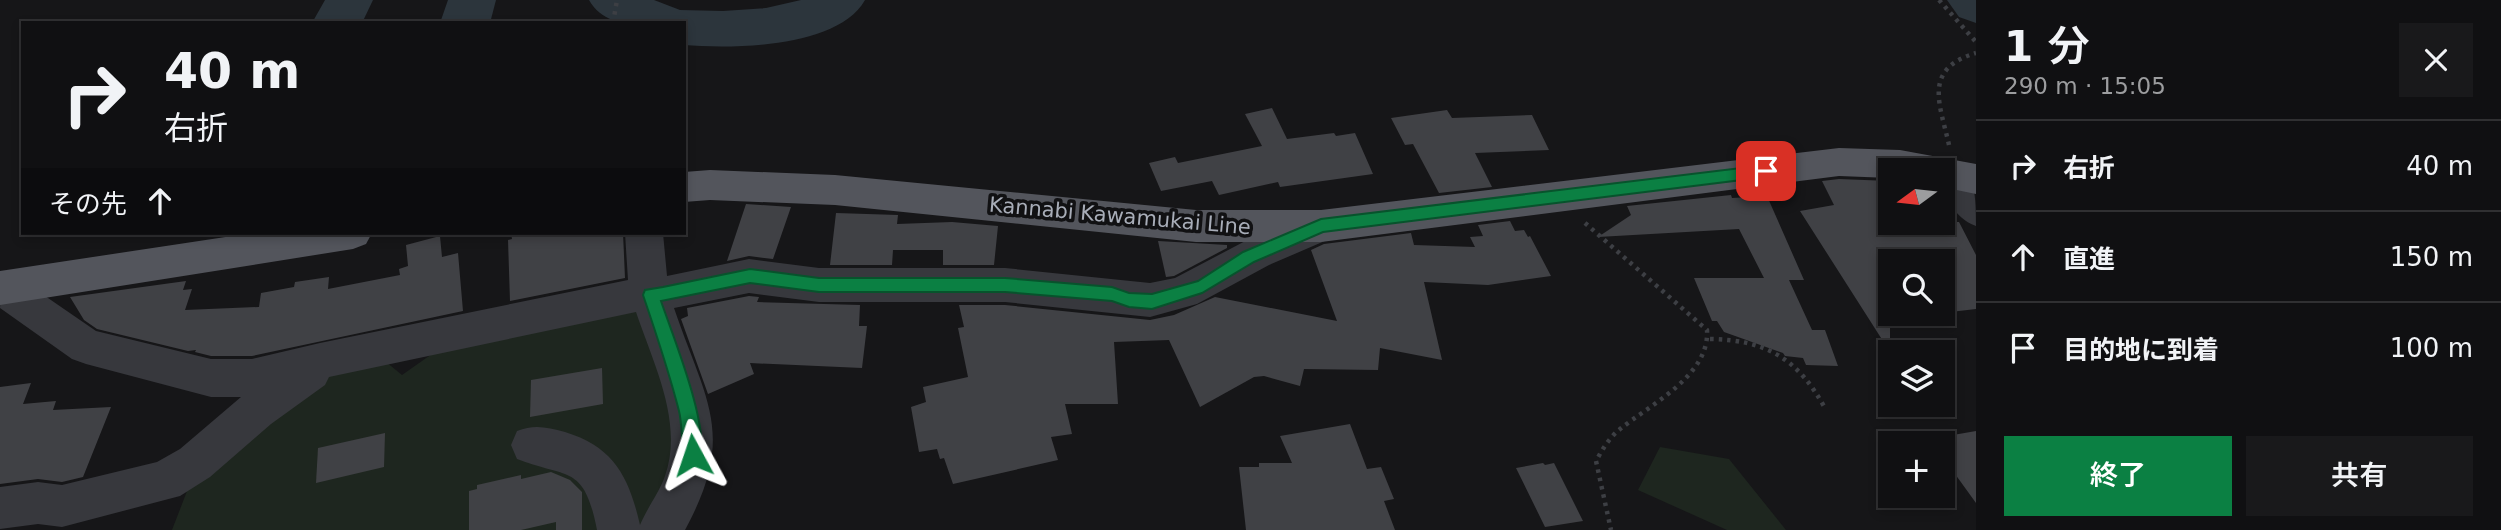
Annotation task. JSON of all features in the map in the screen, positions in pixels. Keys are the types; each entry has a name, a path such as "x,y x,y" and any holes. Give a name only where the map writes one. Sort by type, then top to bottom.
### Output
{"main road":[{"name":"Kannabi Kawamukai Line","path":"686,187 722,185 835,190 1196,226 1321,226 1839,162 1878,163"},
{"path":"1,288 340,235"}],"street":[{"path":"1955,181 1976,211"},
{"path":"1,288 86,346 211,378 252,378 329,359 636,295 663,294 750,276 819,285 1005,285 1112,294 1129,300 1152,302 1202,286 1248,257 1321,226"},
{"path":"644,235 651,295 690,417 693,455 678,499 660,530"},
{"path":"0,508 38,503 62,518 164,481 195,463 256,410 329,359"},
{"path":"532,446 559,449 580,457 601,476 614,499 619,530"}],"path":[{"path":"613,21 617,0"},
{"path":"1939,0 1976,42"},
{"path":"1948,158 1945,123 1937,92 1939,78 1962,57 1976,53"},
{"path":"1563,196 1569,208 1654,286 1707,330 1710,339 1708,349 1685,377 1641,416 1616,432 1596,461 1611,530"},
{"path":"1710,339 1728,338 1788,362 1799,369 1811,383 1826,410"}],"shaded area":[{"path":"636,302 675,420 671,475 643,530 172,530 194,473 336,362 380,357 402,375 449,342"},
{"path":"1660,447 1729,459 1786,530 1727,530 1638,490"}],"building":[{"path":"1272,108 1287,139 1355,133 1373,174 1280,187 1278,182 1219,195 1212,181 1161,191 1149,163 1175,157 1178,163 1262,146 1245,114"},
{"path":"1447,110 1452,118 1532,115 1549,150 1475,153 1492,187 1439,193 1413,144 1405,145 1391,118"},
{"path":"1822,181 1878,181 1878,235 1955,235 1955,222 1959,222 1976,255 1976,309 1955,311 1955,249 1878,249 1878,326 1890,326 1890,340 1882,340 1800,211 1834,205"},
{"path":"1731,195 1732,198 1767,196 1804,280 1789,280 1812,330 1825,330 1838,366 1806,365 1803,358 1785,356 1724,332 1717,321 1712,321 1694,278 1764,278 1739,229 1598,237 1631,215 1627,206"},
{"path":"746,204 791,207 773,259 749,256 727,261"},
{"path":"836,213 898,215 897,224 952,222 998,226 994,265 943,265 943,250 893,250 892,265 830,265"},
{"path":"1510,221 1515,231 1524,230 1528,237 1530,236 1551,276 1488,285 1424,282 1442,360 1380,348 1378,370 1304,369 1300,386 1264,376 1254,377 1200,407 1169,340 1114,342 1118,404 1065,404 1072,434 1051,437 1058,460 953,484 944,458 940,459 937,449 919,452 911,407 926,402 923,387 968,377 958,328 964,327 959,305 1005,305 1150,320 1174,315 1215,297 1337,321 1311,250 1324,244 1411,233 1414,245 1475,247 1470,237 1483,236 1478,225"},
{"path":"511,235 623,235 625,278 510,301 508,240 512,239"},
{"path":"440,236 442,257 458,253 463,311 252,356 211,356 195,352 196,350 188,351 97,329 84,320 70,297 186,281 183,290 192,289 185,310 259,307 261,293 294,287 295,282 329,277 328,289 400,275 399,269 408,266 406,245"},
{"path":"1158,241 1227,245 1227,248 1174,276 1166,277"},
{"path":"749,296 759,297 757,302 860,305 859,326 867,326 862,368 750,363 754,374 708,394 681,319 688,316 687,308"},
{"path":"602,368 603,404 530,417 531,380"},
{"path":"31,383 23,404 56,401 53,410 111,407 83,477 62,482 38,479 0,484 0,387"},
{"path":"1350,424 1367,469 1381,467 1394,499 1384,501 1395,530 1246,530 1239,467 1259,467 1259,463 1292,463 1280,436"},
{"path":"1976,431 1976,503 1955,474 1955,435"},
{"path":"385,433 384,467 316,483 318,448"},
{"path":"1554,463 1583,521 1545,527 1516,468"},
{"path":"551,472 570,480 582,492 582,530 556,530 556,522 521,530 469,530 469,491 477,489 477,485 521,475 521,479"}],"waterway":[{"path":"338,21 349,0"},
{"path":"466,21 472,0"},
{"path":"613,0 658,21"},
{"path":"686,27 723,29 787,23 825,10 841,0"},
{"path":"1971,0 1976,5"}],"route":[{"path":"693,455 690,417 651,295 750,276 819,285 1005,285 1112,294 1129,300 1152,302 1202,286 1248,257 1321,226 1766,171"}]}
